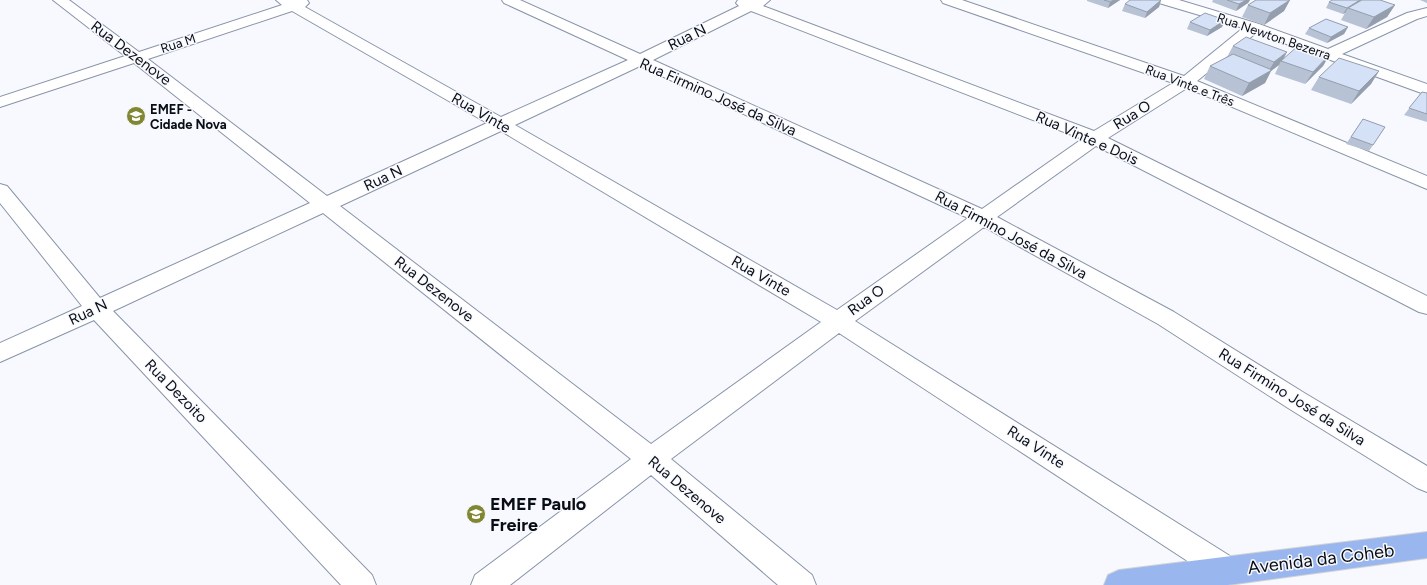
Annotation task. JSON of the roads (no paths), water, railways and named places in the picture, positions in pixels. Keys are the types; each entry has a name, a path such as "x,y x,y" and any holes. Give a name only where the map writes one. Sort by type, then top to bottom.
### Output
{"main road":[{"name":"Avenida da Coheb","path":"1119,585 1427,545"}],"street":[{"name":"Rua Dezenove","path":"60,0 326,204 651,459 801,585"},
{"name":"Rua Firmino José da Silva","path":"509,0 639,61 982,217 1166,318 1297,401 1427,480"},
{"name":"Rua Vinte e Três","path":"948,0 1186,82 1427,184"},
{"name":"Rua Newton Bezerra","path":"1164,0 1254,27 1427,90"},
{"name":"Rua M","path":"0,102 296,2"},
{"name":"Rua Vinte","path":"296,2 838,321 1228,571"},
{"name":"Rua N","path":"0,353 639,61 749,2"},
{"name":"Rua Vinte e Dois","path":"749,2 1095,138 1427,306"},
{"path":"1391,9 1427,20"},
{"path":"1329,54 1412,16 1427,12"},
{"name":"Rua O","path":"486,585 651,459 838,321 1095,138 1186,82 1254,27"},
{"name":"Rua Dezoito","path":"0,190 96,308 361,585"}],"place":[{"name":"EMEF - Cidade Nova","path":"136,116"},
{"name":"EMEF Paulo Freire","path":"476,514"}]}
